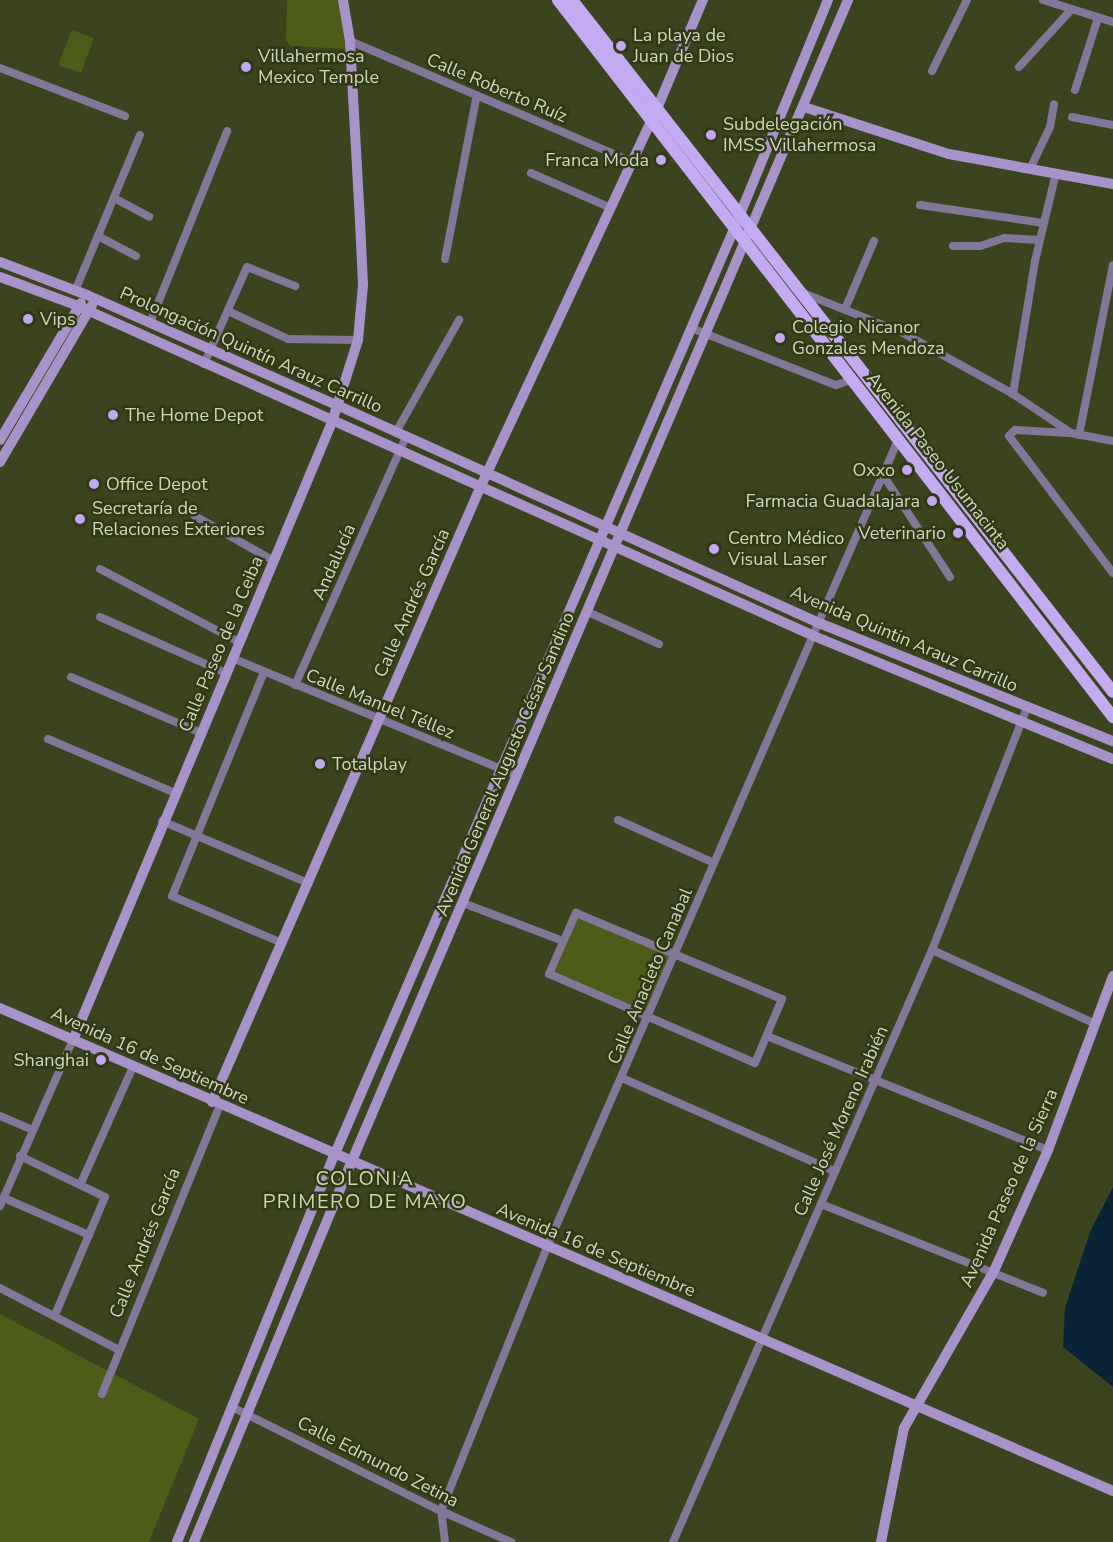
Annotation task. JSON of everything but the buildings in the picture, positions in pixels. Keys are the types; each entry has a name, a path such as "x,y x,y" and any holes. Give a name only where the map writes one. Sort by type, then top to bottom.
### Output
{"main road":[{"name":"Calle Paseo de la Ceiba","path":"72,1040 162,821 339,406 358,340 363,274 350,41 343,0"},
{"name":"Avenida Paseo Usumacinta","path":"558,0 654,117 740,215 1113,717"},
{"name":"Avenida Paseo Usumacinta","path":"572,0 734,230 851,380 902,432 1100,680 1113,693"},
{"name":"Calle Andrés García","path":"216,1103 282,943 480,488 654,117 703,0"},
{"name":"Avenida General Augusto César Sandino","path":"177,1542 334,1156 597,540 734,230 828,0"},
{"name":"Avenida General Augusto César Sandino","path":"194,1542 249,1414 351,1163 622,534 848,0"},
{"path":"804,107 949,154 1113,184"},
{"name":"Prolongación Quintín Arauz Carrillo","path":"1,269 91,297 487,473"},
{"name":"Prolongación Quintín Arauz Carrillo","path":"1,269 204,364 597,540"},
{"path":"0,462 91,297"},
{"path":"0,440 84,309"},
{"name":"Avenida Quintin Arauz Carrillo","path":"487,473 819,623 1113,741"},
{"name":"Avenida Quintin Arauz Carrillo","path":"597,540 814,636 1113,759"},
{"path":"1100,680 1113,686"},
{"name":"Avenida Paseo de la Sierra","path":"881,1542 897,1447 916,1404 994,1271 1048,1150 1113,976"},
{"name":"Avenida 16 de Septiembre","path":"0,1008 334,1156 916,1404 1113,1491"}],"street":[{"path":"932,71 966,0"},
{"path":"1043,0 1070,11 1113,22"},
{"path":"1019,67 1070,11"},
{"path":"1075,90 1098,18"},
{"name":"Calle Roberto Ruíz","path":"350,41 632,162"},
{"path":"0,68 125,116"},
{"path":"445,259 477,95"},
{"path":"1030,168 1050,127 1054,104"},
{"path":"1072,117 1113,125"},
{"path":"150,323 227,132"},
{"path":"75,291 140,135"},
{"path":"531,173 611,208"},
{"path":"1013,394 1040,240 1056,173"},
{"path":"114,198 149,217"},
{"path":"920,205 1044,223"},
{"path":"98,236 136,256"},
{"path":"953,246 980,246 1004,238 1040,240"},
{"path":"845,309 874,241"},
{"path":"1075,434 1113,265"},
{"path":"204,364 248,267 295,286"},
{"path":"799,292 903,333 1013,394 1075,434"},
{"path":"228,311 288,339 358,340"},
{"name":"Andalucía","path":"295,685 400,451 401,435 459,320"},
{"path":"691,327 836,385 851,380"},
{"path":"1113,441 1075,434 1017,430 1009,436 1113,573"},
{"name":"Calle Anacleto Canabal","path":"445,1542 441,1511 547,1247 676,956 714,863 902,432"},
{"path":"883,475 950,577"},
{"path":"195,516 274,561"},
{"path":"99,569 239,642"},
{"path":"588,612 659,644"},
{"path":"100,617 226,673"},
{"name":"Calle Manuel Téllez","path":"232,658 518,776"},
{"path":"264,672 172,896 282,943"},
{"path":"71,677 201,733"},
{"name":"Calle José Moreno Irabién","path":"673,1542 764,1339 834,1171 932,950 1026,708"},
{"path":"48,739 175,793"},
{"path":"618,820 714,863"},
{"path":"162,821 308,883"},
{"path":"463,903 563,941"},
{"path":"576,913 676,956 782,999 755,1063 649,1015 549,974 576,913"},
{"path":"932,950 1096,1024"},
{"path":"767,1036 1048,1150"},
{"path":"0,1206 72,1040"},
{"path":"81,1183 133,1067"},
{"path":"622,1078 834,1171"},
{"name":"Calle Andrés García","path":"102,1394 216,1103"},
{"path":"0,1116 33,1131"},
{"path":"21,1156 81,1183 105,1197 55,1315"},
{"path":"4,1198 89,1235"},
{"path":"820,1204 994,1271 1043,1293"},
{"path":"0,1288 119,1350"},
{"name":"Calle Edmundo Zetina","path":"232,1407 441,1511 511,1542"}],"green space":[{"path":"287,0 342,0 350,49 290,46 286,40"},
{"path":"72,30 94,38 81,73 58,65"},
{"path":"576,913 676,956 649,1015 549,974"},
{"path":"0,1314 199,1419 149,1542 0,1542"}],"water":[{"path":"1113,1187 1113,1387 1063,1347 1065,1308 1090,1232"}],"place":[{"name":"La playa de Juan de Dios","path":"621,46"},
{"name":"Villahermosa Mexico Temple","path":"246,67"},
{"name":"Subdelegación IMSS Villahermosa","path":"711,135"},
{"name":"Franca Moda","path":"661,160"},
{"name":"Vips","path":"28,319"},
{"name":"Colegio Nicanor Gonzales Mendoza","path":"780,338"},
{"name":"The Home Depot","path":"113,415"},
{"name":"Oxxo","path":"907,470"},
{"name":"Office Depot","path":"94,484"},
{"name":"Farmacia Guadalajara","path":"932,501"},
{"name":"Secretaría de Relaciones Exteriores","path":"80,519"},
{"name":"Veterinario","path":"958,533"},
{"name":"Centro Médico Visual Laser","path":"714,549"},
{"name":"Totalplay","path":"320,764"},
{"name":"Shanghai","path":"101,1060"}],"district":[{"name":"COLONIA PRIMERO DE MAYO","path":"365,1190"}]}
